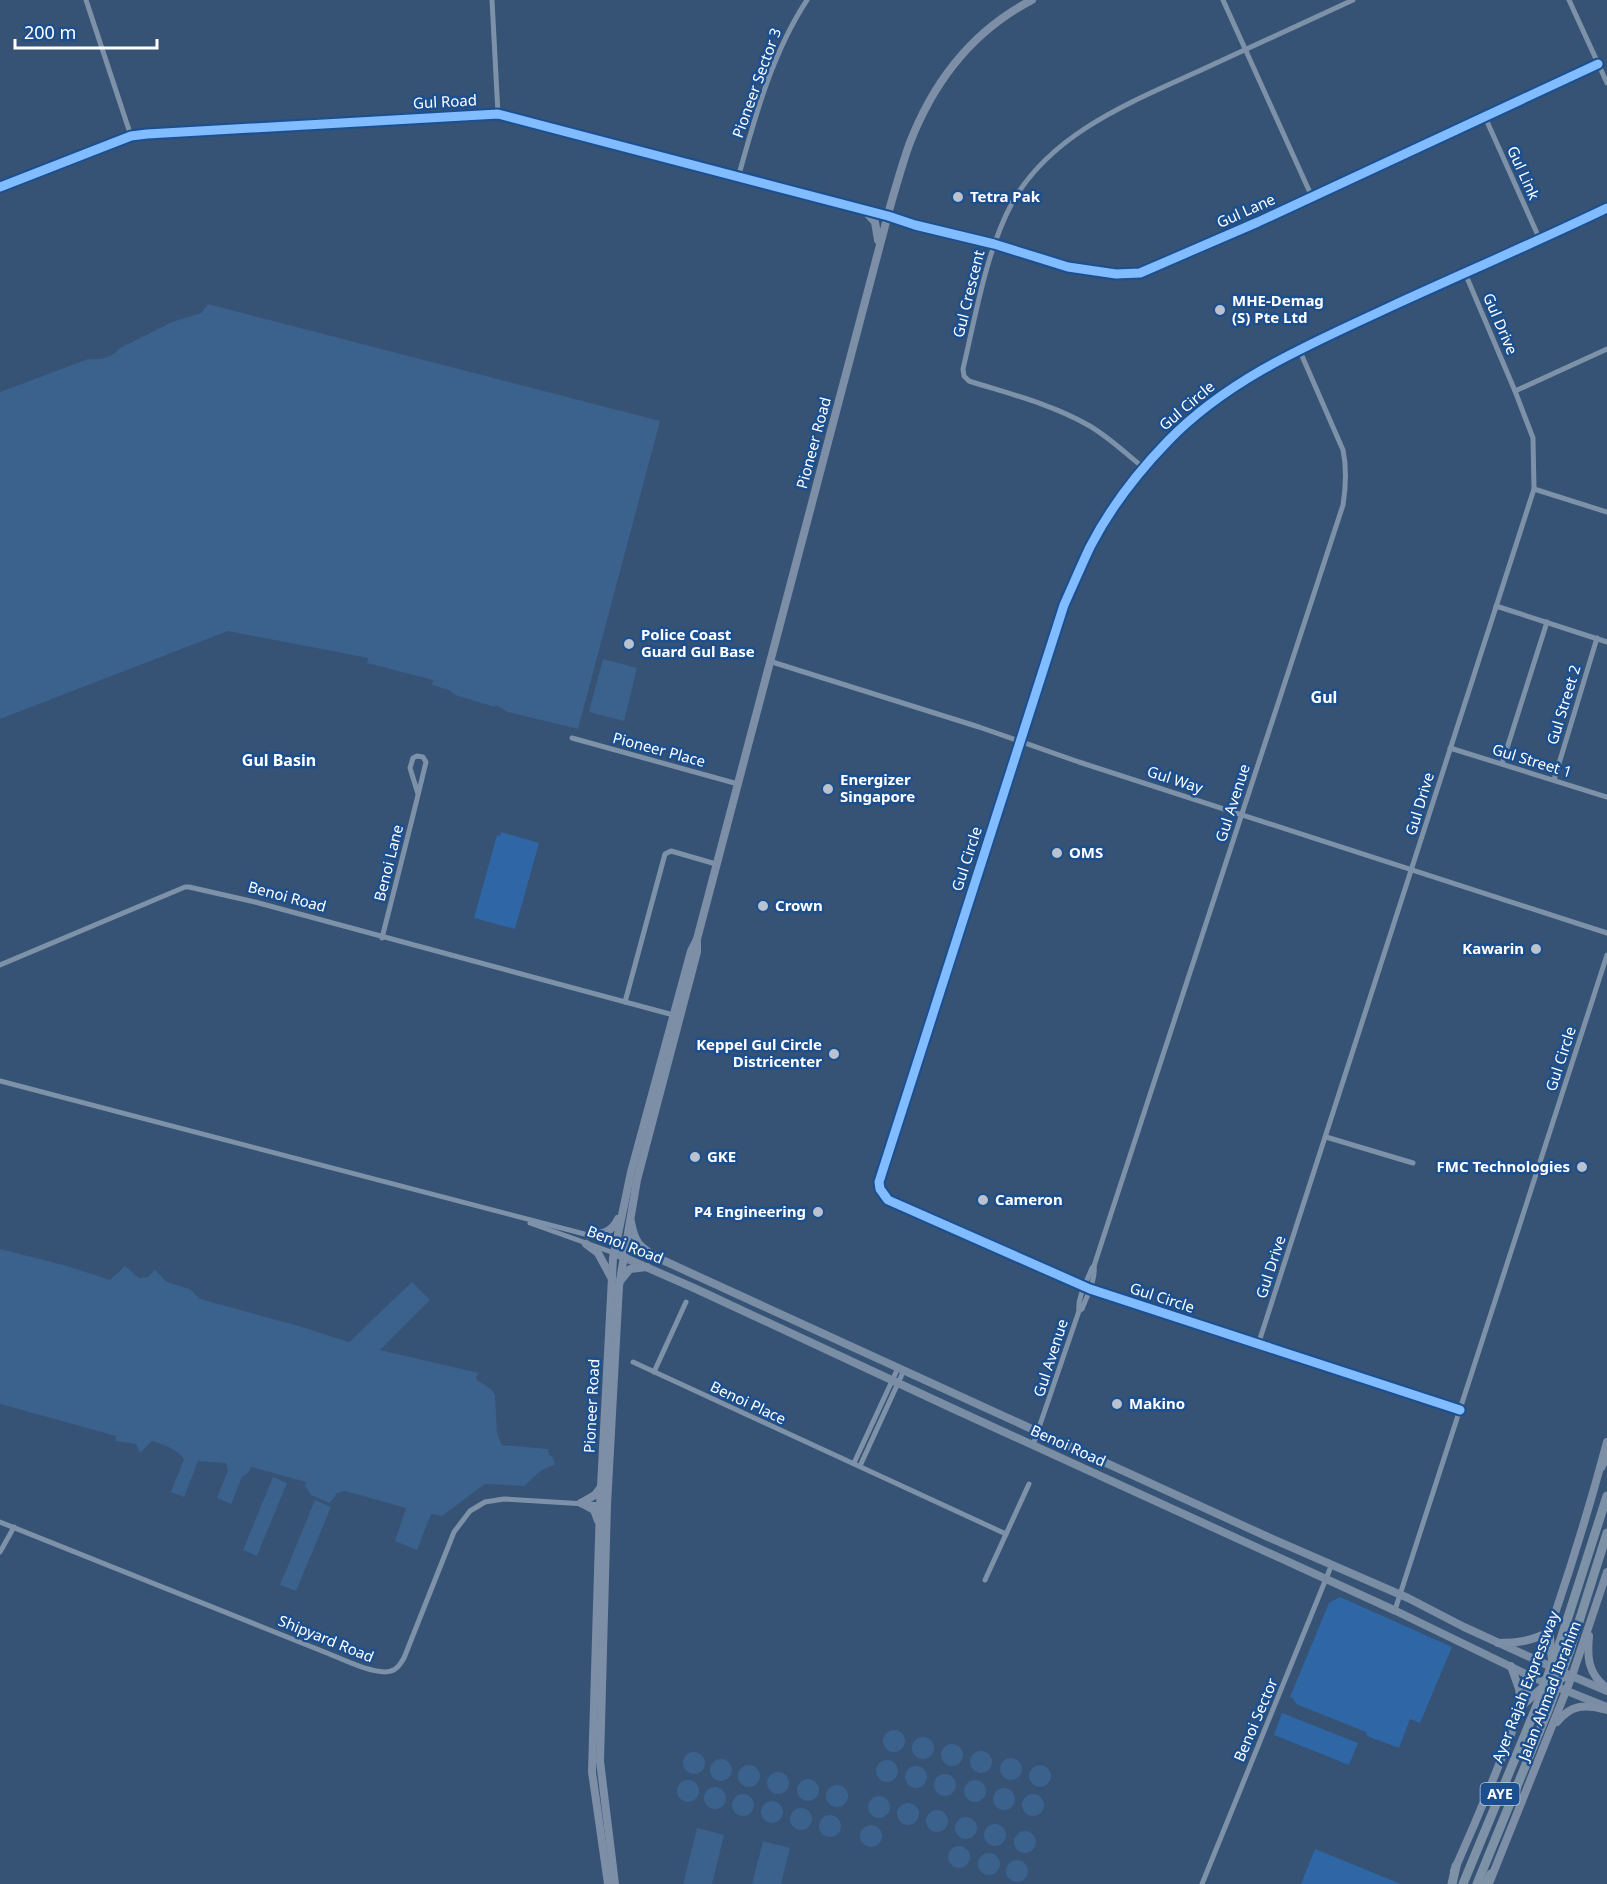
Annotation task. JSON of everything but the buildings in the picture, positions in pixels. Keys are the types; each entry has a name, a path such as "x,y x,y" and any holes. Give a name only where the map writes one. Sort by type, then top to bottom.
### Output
{"highway":[{"path":"1601,1467 1607,1455"},
{"name":"Ayer Rajah Expressway","path":"1463,1884 1538,1703 1607,1496"},
{"name":"Ayer Rajah Expressway","path":"1477,1884 1549,1708 1607,1533"},
{"path":"1450,1884 1456,1866"},
{"path":"1487,1884 1491,1874"}],"main road":[{"name":"Pioneer Road","path":"607,1455 615,1242 626,1214 677,1016 697,952 697,939 716,864 888,216 909,146 922,113 942,79 966,49 986,31 1005,16 1032,0"},
{"path":"864,210 878,228 878,252"},
{"name":"Pioneer Road","path":"615,1884 600,1761 604,1505 626,1214"},
{"path":"612,1279 588,1239 609,1231 626,1214 634,1237 640,1246 658,1258"},
{"name":"Benoi Road","path":"615,1242 658,1258 1400,1594 1539,1662 1557,1679 1607,1708"},
{"name":"Benoi Road","path":"614,1253 1395,1610 1533,1677 1557,1679 1607,1689"},
{"path":"619,1286 622,1277 630,1269 647,1267"},
{"name":"Jalan Ahmad Ibrahim","path":"1456,1866 1539,1662 1607,1442"},
{"name":"Pioneer Road","path":"606,1470 601,1487 604,1505 600,1526 592,1772 608,1884"},
{"path":"581,1503 595,1495 601,1487"},
{"path":"581,1503 594,1510 600,1526"},
{"name":"Jalan Ahmad Ibrahim","path":"1491,1874 1557,1715 1557,1679 1579,1656 1607,1572"},
{"path":"1589,1627 1588,1662 1595,1677 1607,1689"},
{"path":"1498,1643 1531,1640 1550,1630 1557,1679 1534,1694 1521,1707"},
{"path":"1511,1666 1519,1689 1521,1707"},
{"path":"1552,1727 1563,1714 1578,1707 1607,1708"}],"street":[{"path":"86,0 131,136"},
{"path":"492,0 498,114"},
{"name":"Pioneer Sector 3","path":"738,178 777,56 792,22 807,0"},
{"path":"1222,0 1312,198"},
{"name":"Gul Crescent","path":"1143,468 1088,424 1033,400 969,381 964,376 963,369 994,244 1008,210 1025,184 1053,153 1095,121 1244,49 1353,0"},
{"path":"1569,0 1607,83"},
{"name":"Gul Lane","path":"888,216 915,225 994,244 1068,267 1116,274 1140,273 1312,198 1598,64"},
{"name":"Gul Road","path":"0,187 131,136 498,114 888,216"},
{"name":"Gul Link","path":"1485,117 1540,240"},
{"name":"Gul Circle","path":"1460,1410 1087,1288 888,1200 883,1195 879,1182 1064,605 1091,546 1119,500 1143,468 1169,440 1240,383 1299,349 1607,208"},
{"name":"Gul Drive","path":"1258,1345 1534,489 1533,438 1465,273"},
{"name":"Gul Avenue","path":"1033,1445 1079,1311 1082,1309 1087,1288 1096,1269 1095,1266 1340,515 1346,484 1346,462 1343,450 1299,349"},
{"path":"1515,391 1607,349"},
{"path":"1534,489 1607,512"},
{"path":"1496,606 1607,642"},
{"path":"1502,764 1547,622"},
{"name":"Gul Street 2","path":"1554,780 1597,638"},
{"name":"Gul Way","path":"769,662 1020,741 1607,933"},
{"name":"Pioneer Place","path":"572,738 738,784"},
{"name":"Gul Street 1","path":"1450,748 1607,797"},
{"name":"Benoi Lane","path":"382,938 418,794 426,762 423,757 417,756 413,758 410,768 418,794"},
{"path":"625,1002 665,855 671,851 716,864"},
{"name":"Benoi Road","path":"0,965 185,887 210,891 677,1016"},
{"name":"Gul Circle","path":"1395,1610 1607,955"},
{"name":"Benoi Road","path":"0,1081 515,1217 588,1239 615,1242"},
{"path":"1326,1137 1413,1162"},
{"name":"Benoi Road","path":"515,1217 588,1239 614,1253"},
{"path":"654,1372 686,1302"},
{"name":"Benoi Place","path":"633,1362 1006,1534"},
{"path":"857,1465 901,1369"},
{"path":"985,1580 1029,1485"},
{"name":"Shipyard Road","path":"14,1527 327,1653 385,1673 399,1667 404,1658 454,1532 470,1511 485,1502 504,1499 604,1505"},
{"path":"0,1522 14,1527 0,1552"},
{"name":"Benoi Sector","path":"1202,1884 1332,1564"}],"shaded area":[{"path":"208,304 660,421 578,729 508,712 496,705 495,707 455,695 449,690 432,685 433,680 367,663 368,658 228,631 0,719 0,392 88,359 110,356 120,348 172,322 201,313"},
{"path":"603,659 637,668 624,721 589,712"},
{"path":"501,832 539,843 515,929 474,918 497,835 500,836"},
{"path":"0,1249 67,1266 110,1280 125,1266 139,1278 148,1277 155,1270 167,1282 190,1289 200,1299 349,1342 412,1282 430,1300 380,1350 479,1373 477,1380 491,1389 495,1395 497,1433 502,1445 548,1449 555,1465 538,1473 525,1486 485,1484 442,1516 431,1514 417,1550 395,1541 406,1508 345,1491 337,1493 330,1503 311,1495 305,1486 306,1482 251,1467 249,1472 242,1477 231,1504 217,1498 228,1470 226,1463 198,1461 184,1497 171,1492 184,1459 170,1448 152,1441 140,1453 136,1444 116,1441 116,1436 0,1404"},
{"path":"273,1477 287,1483 257,1556 243,1550"},
{"path":"315,1500 331,1507 296,1591 280,1585"},
{"path":"1340,1597 1452,1647 1420,1723 1410,1719 1399,1748 1296,1704 1290,1697 1329,1603"},
{"path":"1282,1713 1358,1743 1349,1765 1274,1735"},
{"path":"894,1730 902,1733 905,1741 902,1749 894,1752 886,1749 883,1741 886,1733"},
{"path":"923,1737 931,1740 934,1748 931,1756 923,1759 915,1756 912,1748 915,1740"},
{"path":"952,1744 960,1747 963,1755 960,1763 952,1766 944,1763 941,1755 944,1747"},
{"path":"981,1751 989,1754 992,1762 989,1770 981,1773 973,1770 970,1762 973,1754"},
{"path":"694,1752 702,1755 705,1763 702,1771 694,1774 686,1771 683,1763 686,1755"},
{"path":"1011,1758 1019,1761 1022,1769 1019,1777 1011,1780 1003,1777 1000,1769 1003,1761"},
{"path":"721,1759 729,1762 732,1770 729,1778 721,1781 713,1778 710,1770 713,1762"},
{"path":"887,1760 895,1763 898,1771 895,1779 887,1782 879,1779 876,1771 879,1763"},
{"path":"749,1765 757,1768 760,1776 757,1784 749,1787 741,1784 738,1776 741,1768"},
{"path":"1040,1765 1048,1768 1051,1776 1048,1784 1040,1787 1032,1784 1029,1776 1032,1768"},
{"path":"916,1766 924,1769 927,1777 924,1785 916,1788 908,1785 905,1777 908,1769"},
{"path":"778,1772 786,1775 789,1783 786,1791 778,1794 770,1791 767,1783 770,1775"},
{"path":"945,1774 953,1777 956,1785 953,1793 945,1796 937,1793 934,1785 937,1777"},
{"path":"808,1779 816,1782 819,1790 816,1798 808,1801 800,1798 797,1790 800,1782"},
{"path":"688,1780 696,1783 699,1791 696,1799 688,1802 680,1799 677,1791 680,1783"},
{"path":"975,1780 983,1783 986,1791 983,1799 975,1802 967,1799 964,1791 967,1783"},
{"path":"837,1785 845,1788 848,1796 845,1804 837,1807 829,1804 826,1796 829,1788"},
{"path":"715,1787 723,1790 726,1798 723,1806 715,1809 707,1806 704,1798 707,1790"},
{"path":"1004,1788 1012,1791 1015,1799 1012,1807 1004,1810 996,1807 993,1799 996,1791"},
{"path":"743,1794 751,1797 754,1805 751,1813 743,1816 735,1813 732,1805 735,1797"},
{"path":"1033,1794 1041,1797 1044,1805 1041,1813 1033,1816 1025,1813 1022,1805 1025,1797"},
{"path":"879,1796 887,1799 890,1807 887,1815 879,1818 871,1815 868,1807 871,1799"},
{"path":"772,1801 780,1804 783,1812 780,1820 772,1823 764,1820 761,1812 764,1804"},
{"path":"908,1803 916,1806 919,1814 916,1822 908,1825 900,1822 897,1814 900,1806"},
{"path":"801,1808 809,1811 812,1819 809,1827 801,1830 793,1827 790,1819 793,1811"},
{"path":"937,1810 945,1813 948,1821 945,1829 937,1832 929,1829 926,1821 929,1813"},
{"path":"830,1815 838,1818 841,1826 838,1834 830,1837 822,1834 819,1826 822,1818"},
{"path":"966,1817 974,1820 977,1828 974,1836 966,1839 958,1836 955,1828 958,1820"},
{"path":"995,1824 1003,1827 1006,1835 1003,1843 995,1846 987,1843 984,1835 987,1827"},
{"path":"871,1825 879,1828 882,1836 879,1844 871,1847 863,1844 860,1836 863,1828"},
{"path":"697,1828 724,1835 712,1884 683,1884"},
{"path":"1025,1831 1033,1834 1036,1842 1033,1850 1025,1853 1017,1850 1014,1842 1017,1834"},
{"path":"763,1841 790,1848 781,1884 752,1884"},
{"path":"959,1846 967,1849 970,1857 967,1865 959,1868 951,1865 948,1857 951,1849"},
{"path":"1315,1849 1401,1884 1301,1884"},
{"path":"989,1853 997,1856 1000,1864 997,1872 989,1875 981,1872 978,1864 981,1856"},
{"path":"1017,1860 1025,1863 1028,1871 1025,1879 1017,1882 1009,1879 1006,1871 1009,1863"}],"cycle path":[{"path":"0,187 131,136 498,114 994,244 1068,267 1116,274 1140,273 1258,222 1598,64"},
{"path":"1460,1410 1090,1289 888,1200 880,1189 879,1182 1064,605 1090,547 1106,518 1125,491 1168,441 1192,418 1245,380 1332,334 1607,208"}],"place":[{"name":"Tetra Pak","path":"958,197"},
{"name":"MHE-Demag (S) Pte Ltd","path":"1220,310"},
{"name":"Police Coast Guard Gul Base","path":"629,644"},
{"name":"Energizer Singapore","path":"828,789"},
{"name":"OMS","path":"1057,853"},
{"name":"Crown","path":"763,906"},
{"name":"Kawarin","path":"1536,949"},
{"name":"Keppel Gul Circle Districenter","path":"834,1054"},
{"name":"GKE","path":"695,1157"},
{"name":"FMC Technologies","path":"1582,1167"},
{"name":"Cameron","path":"983,1200"},
{"name":"P4 Engineering","path":"818,1212"},
{"name":"Makino","path":"1117,1404"}],"district":[{"name":"Gul","path":"1324,697"},
{"name":"Gul Basin","path":"279,760"}]}
